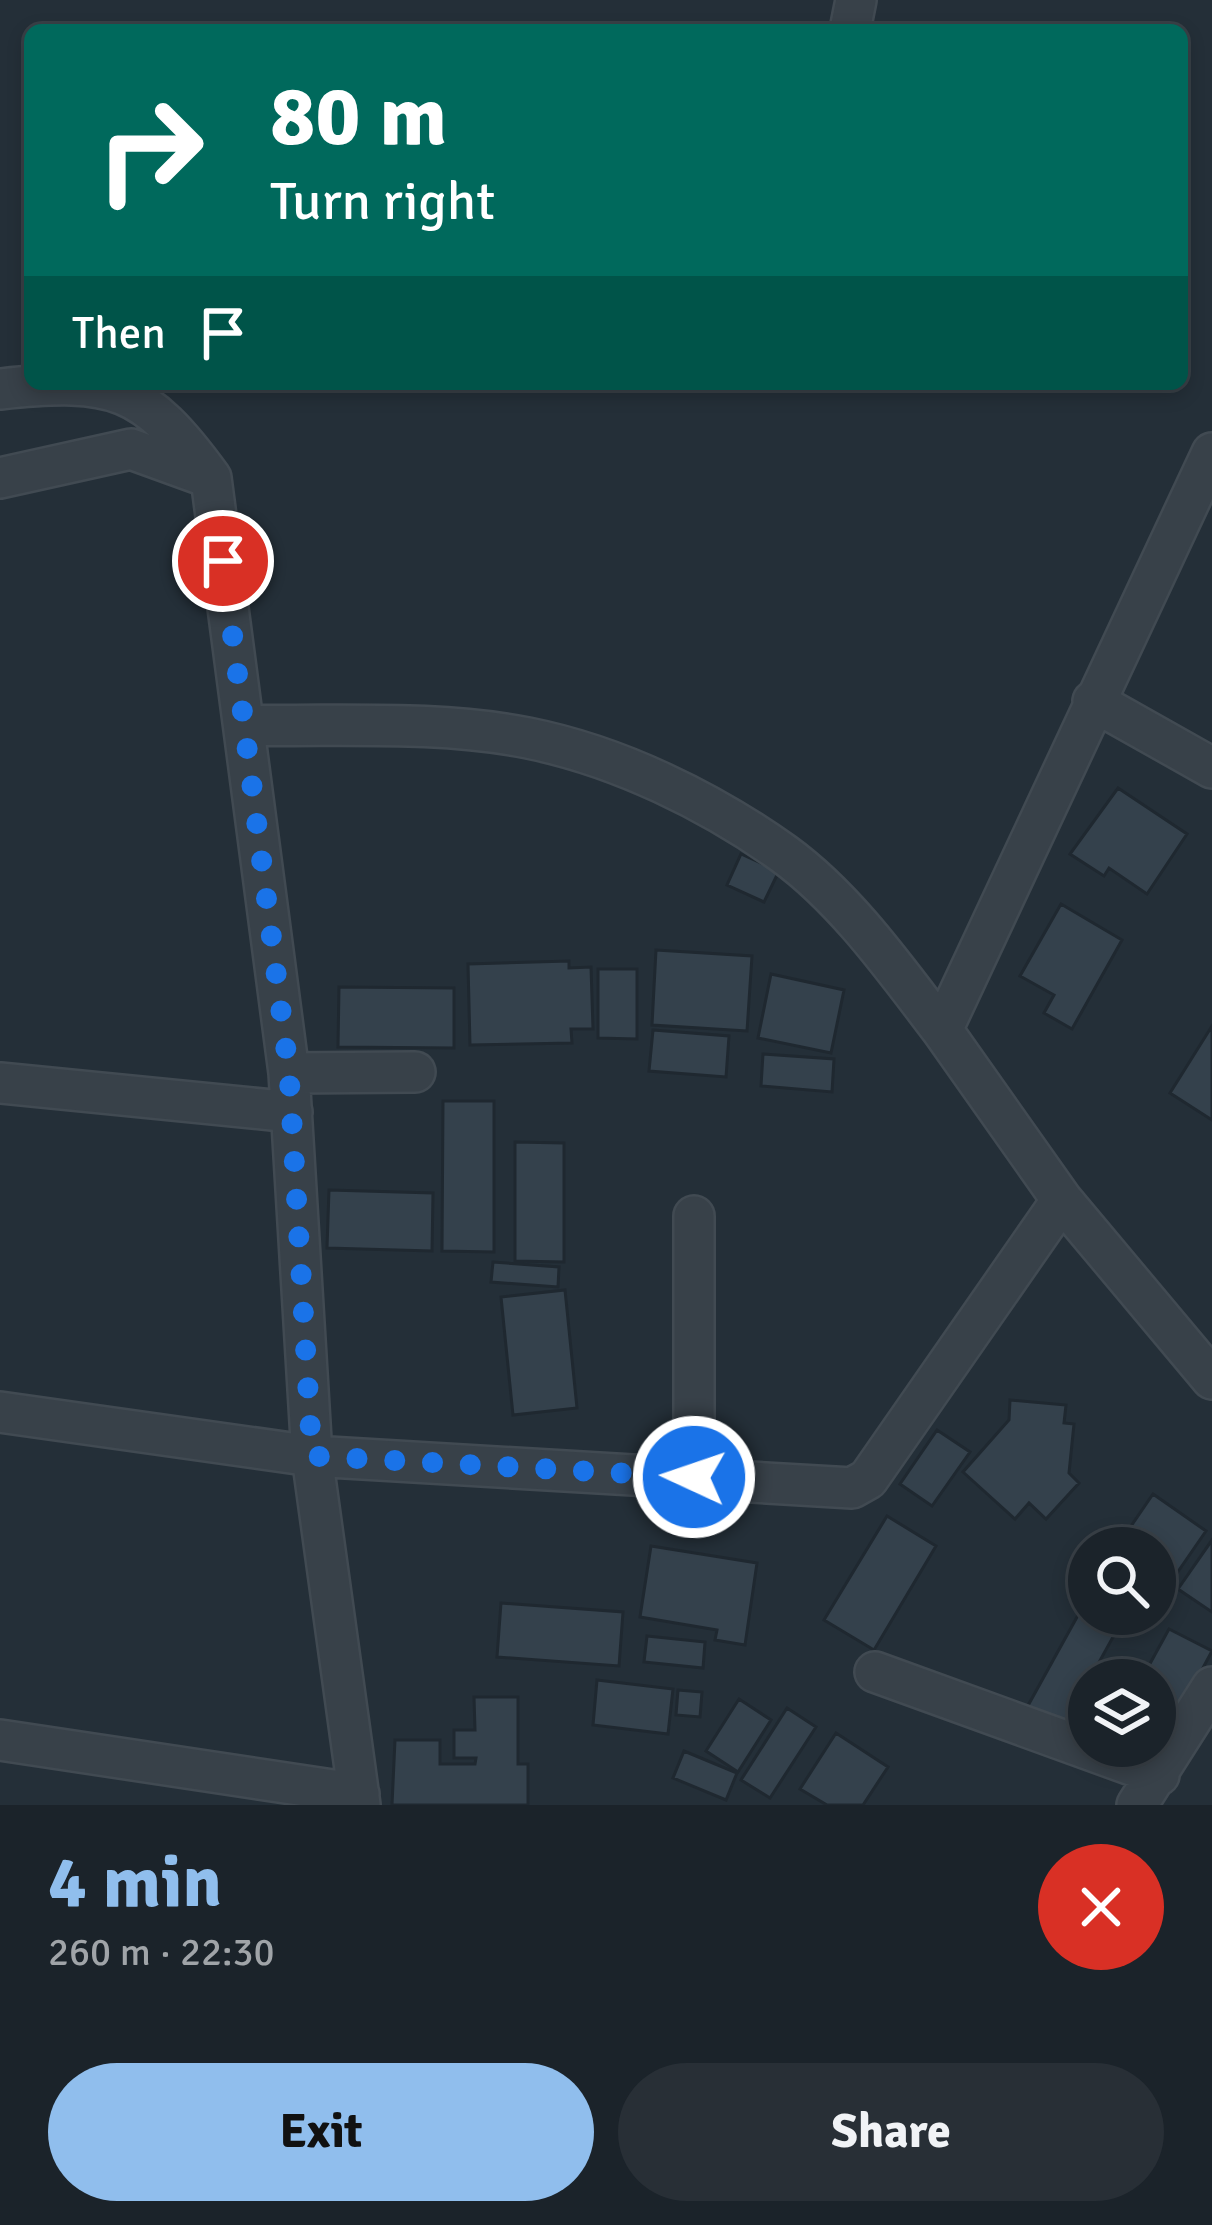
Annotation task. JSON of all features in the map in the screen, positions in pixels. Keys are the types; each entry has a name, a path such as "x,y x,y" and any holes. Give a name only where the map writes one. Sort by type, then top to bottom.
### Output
{"street":[{"path":"0,1740 359,1799 312,1456 290,1092 211,478 170,422 118,390"},
{"path":"0,478 131,449 211,478"},
{"path":"942,1030 1212,453"},
{"path":"1093,701 1212,768"},
{"path":"246,725 418,729 528,738 634,771 787,856 880,949 1062,1200 1212,1379"},
{"path":"0,1083 290,1092 415,1072"},
{"path":"0,1412 312,1456 852,1488 868,1479 1062,1200"},
{"path":"694,1216 694,1477"},
{"path":"875,1672 1148,1790 1212,1687"}],"building":[{"path":"1118,788 1187,834 1147,894 1109,868 1104,876 1070,854"},
{"path":"741,854 779,871 764,902 727,885"},
{"path":"1061,904 1122,940 1072,1029 1044,1013 1054,995 1020,976"},
{"path":"656,950 752,956 747,1031 652,1025"},
{"path":"569,961 569,968 591,967 593,1029 571,1029 572,1043 470,1045 468,964"},
{"path":"598,969 637,969 637,1039 598,1038"},
{"path":"771,974 844,990 831,1053 758,1038"},
{"path":"339,987 454,988 454,1048 338,1047"},
{"path":"1212,1026 1212,1120 1170,1093"},
{"path":"653,1030 729,1036 726,1077 649,1071"},
{"path":"763,1054 834,1059 832,1092 761,1086"},
{"path":"443,1101 494,1101 494,1252 442,1251"},
{"path":"515,1142 564,1143 564,1262 515,1261"},
{"path":"329,1190 433,1193 432,1251 327,1248"},
{"path":"493,1262 559,1267 558,1287 491,1282"},
{"path":"565,1290 577,1408 513,1415 501,1297"},
{"path":"1010,1400 1066,1405 1064,1423 1074,1424 1069,1473 1079,1483 1046,1519 1029,1503 1015,1519 963,1472 1009,1420"},
{"path":"937,1430 970,1452 932,1506 900,1484"},
{"path":"1153,1494 1206,1531 1176,1574 1176,1527 1130,1527"},
{"path":"887,1516 936,1546 874,1650 824,1620"},
{"path":"1212,1540 1212,1612 1178,1589"},
{"path":"651,1546 757,1563 745,1645 715,1640 717,1630 640,1617"},
{"path":"501,1603 623,1612 619,1666 497,1657"},
{"path":"1068,1633 1114,1635 1101,1659 1068,1659 1068,1718 1061,1731 1025,1711"},
{"path":"1176,1633 1212,1651 1176,1718 1176,1659 1153,1659 1166,1635"},
{"path":"647,1636 705,1642 703,1668 644,1662"},
{"path":"597,1680 673,1689 668,1734 593,1725"},
{"path":"678,1690 702,1692 700,1717 676,1715"},
{"path":"474,1697 518,1697 518,1764 528,1764 528,1805 392,1805 395,1740 440,1740 440,1764 475,1764 476,1758 454,1758 454,1730 475,1730"},
{"path":"739,1699 771,1720 738,1772 706,1751"},
{"path":"787,1708 816,1727 770,1798 741,1780"},
{"path":"836,1733 888,1767 863,1805 827,1805 800,1789"},
{"path":"684,1751 737,1773 726,1800 673,1778"}],"route":[{"path":"223,561 289,1073 312,1456 694,1477"}]}
